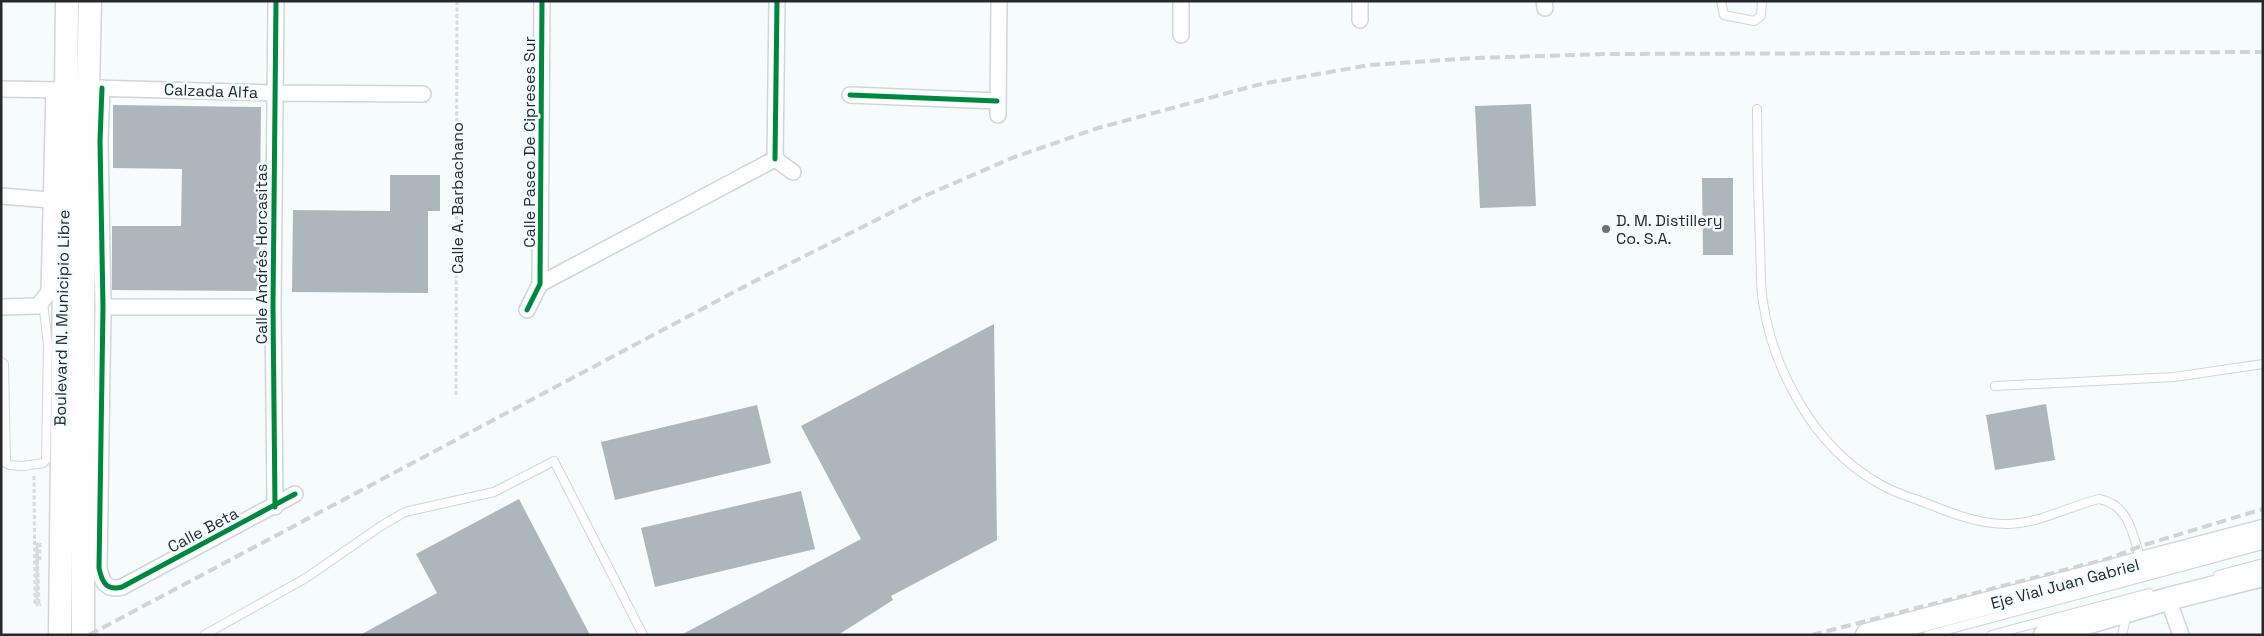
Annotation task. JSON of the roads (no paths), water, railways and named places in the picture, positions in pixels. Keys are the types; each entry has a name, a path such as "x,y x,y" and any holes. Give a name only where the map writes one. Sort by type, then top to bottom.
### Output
{"main road":[{"name":"Boulevard N. Municipio Libre","path":"67,1 60,90 73,304 83,635"},
{"name":"Boulevard N. Municipio Libre","path":"60,635 73,304 95,88 90,1"},
{"name":"Eje Vial Juan Gabriel","path":"1867,635 2263,530"},
{"path":"2045,635 2122,624 2164,595 2263,575"}],"street":[{"name":"Calle Andrés Horcasitas","path":"275,506 272,306 276,1"},
{"name":"Calle Paseo De Cipreses Sur","path":"540,284 542,1"},
{"path":"775,159 777,1"},
{"path":"850,95 997,108 999,1"},
{"path":"1181,1 1181,35"},
{"path":"1360,1 1360,20"},
{"name":"Calzada Alfa","path":"95,88 275,93 423,94"},
{"path":"1,89 60,90 50,200 49,292 73,304"},
{"path":"527,310 540,284 775,159"},
{"path":"775,159 793,172"},
{"path":"1,196 50,200"},
{"path":"1,307 73,304 272,306"},
{"name":"Calle Beta","path":"73,304 99,568 101,579 106,586 114,589 122,587 295,494"},
{"path":"2164,595 2181,635"}],"lane":[{"path":"1721,1 1724,15 1754,21 1761,16 1762,1"},
{"path":"1757,109 1756,167 1763,302 1781,368 1797,400 1819,431 1845,460 1872,480 1897,493 1983,521 2008,524 2028,522 2100,498 2110,501 2124,514 2142,563"},
{"path":"1,362 4,364 6,462 9,465 43,463 46,460 48,345 73,304"},
{"path":"1995,386 2174,377 2263,364"},
{"path":"204,635 306,578 381,526 405,512 494,492 554,461 642,635"},
{"path":"1928,635 2263,545"},
{"path":"2206,578 2263,563"},
{"path":"1991,635 2164,595"}],"railway":[{"path":"89,635 751,283 922,197 1012,158 1098,128 1261,84 1370,65 1475,58 1607,54 2263,52"},
{"path":"1812,635 2107,559 2144,545 2263,509"}],"place":[{"name":"D. M. Distillery Co. S.A.","path":"1606,229"}]}
